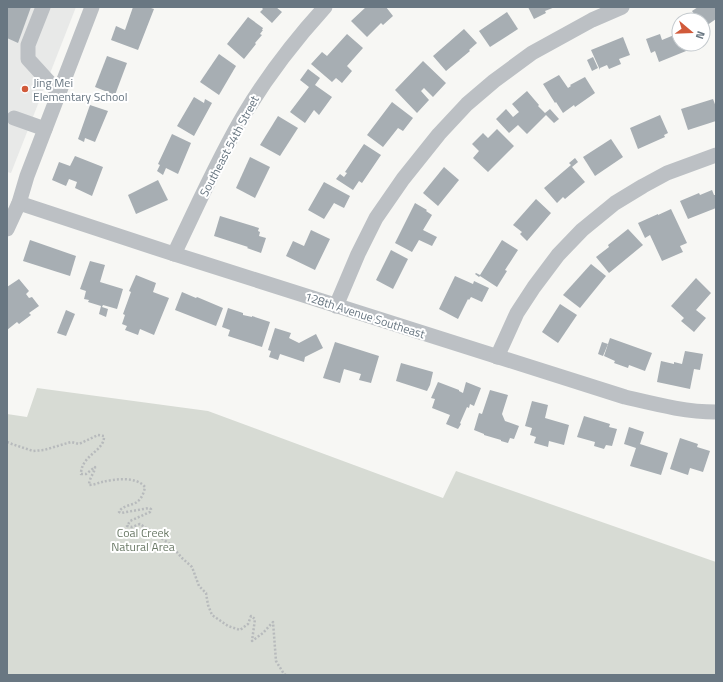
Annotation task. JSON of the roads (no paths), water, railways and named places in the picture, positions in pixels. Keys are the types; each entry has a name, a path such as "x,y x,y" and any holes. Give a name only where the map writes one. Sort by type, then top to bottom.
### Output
{"street":[{"path":"43,7 28,45 28,59 59,93"},
{"path":"7,229 92,7"},
{"name":"Southeast 54th Street","path":"174,254 216,166 244,114 274,68 304,29 325,7"},
{"path":"336,306 358,254 376,218 407,173 439,134 467,104 494,81 532,53 592,20 622,7"},
{"path":"14,118 45,129"},
{"path":"497,358 517,313 534,287 558,256 582,230 615,203 643,186 667,173 716,155"},
{"name":"128th Avenue Southeast","path":"18,202 174,254 624,398 668,407 702,412 716,412"}],"place":[{"name":"Jing Mei Elementary School","path":"25,89"}],"park label":[{"name":"Coal Creek Natural Area","path":"143,539"}]}
